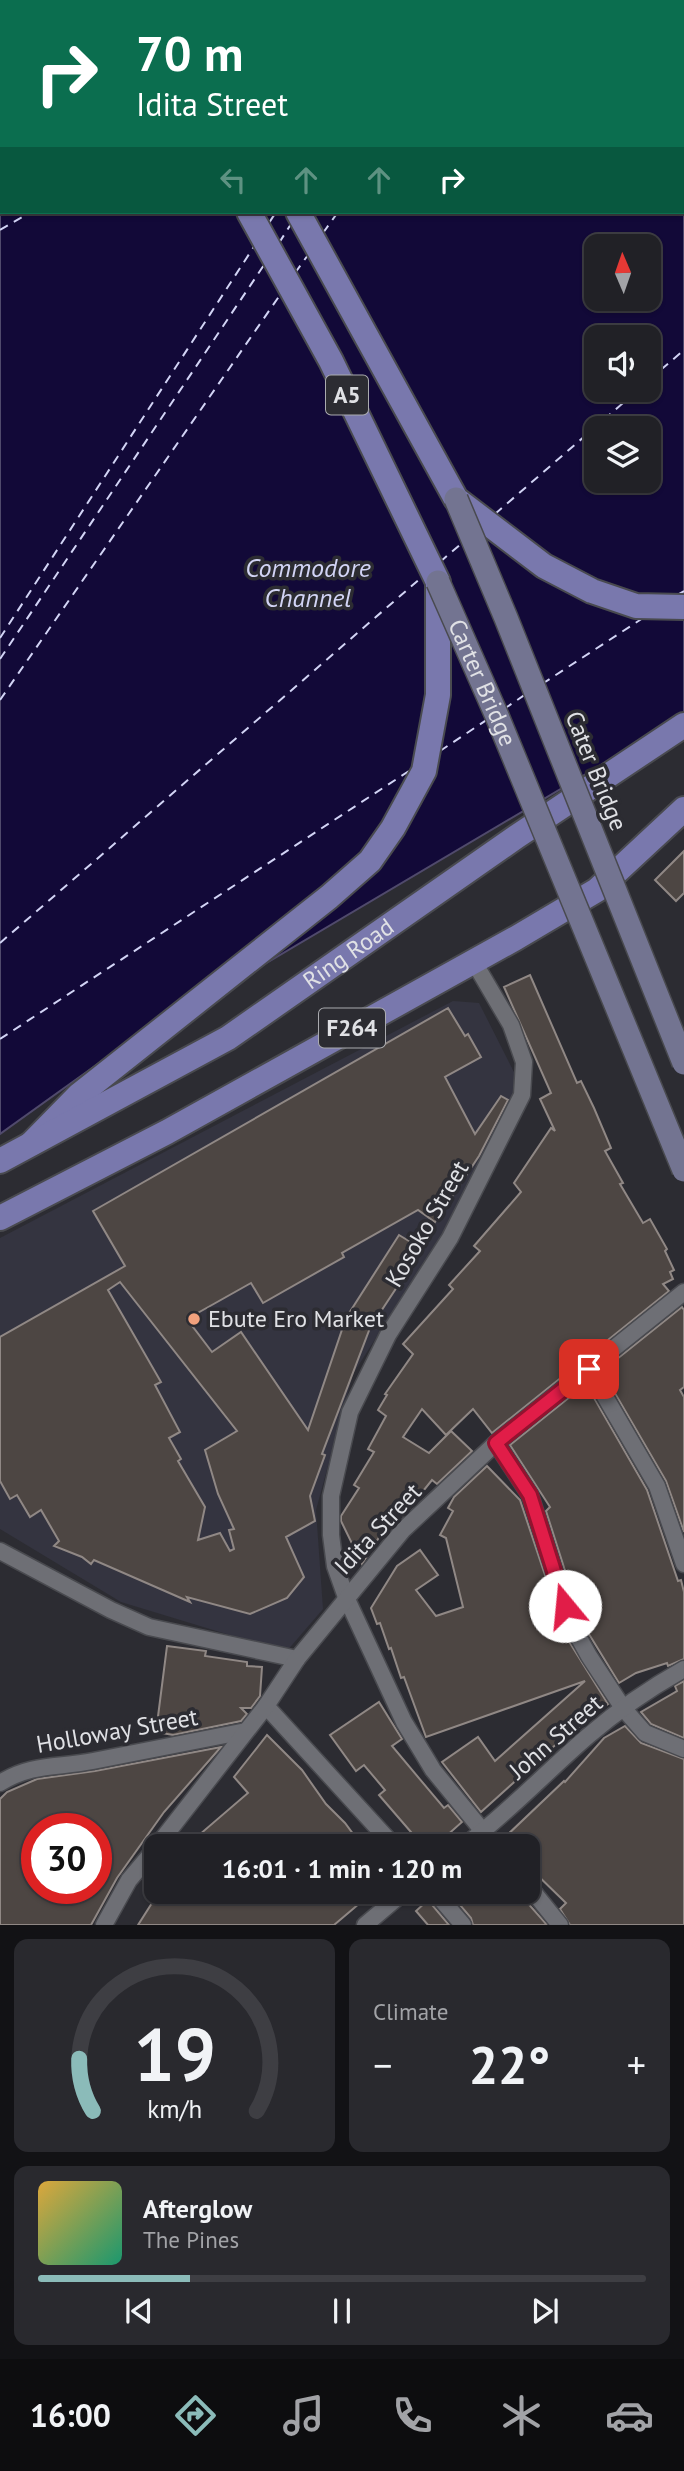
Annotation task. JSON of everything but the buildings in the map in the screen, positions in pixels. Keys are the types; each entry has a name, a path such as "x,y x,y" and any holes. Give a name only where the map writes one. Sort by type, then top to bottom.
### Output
{"main road":[{"name":"Carter Bridge","path":"250,214 331,360 438,582 497,716 684,1170"},
{"name":"A5","path":"299,214 456,499"},
{"path":"456,499 544,566 592,592 636,606 684,607"},
{"name":"Cater Bridge","path":"456,499 684,1063"},
{"path":"32,1143 79,1095 329,897 370,861 393,828 424,771 438,695 438,582"},
{"name":"Ring Road","path":"0,1161 228,1038 516,837 684,725"},
{"name":"F264","path":"0,1218 167,1132 474,962 597,890 684,809"}],"street":[{"name":"Kosoko Street","path":"474,962 510,1025 524,1062 522,1095 450,1238 388,1335 350,1412 331,1496 331,1535 335,1566 346,1597 404,1722 433,1770 483,1832"},
{"name":"Idita Street","path":"167,1834 266,1706 297,1659 403,1530 496,1443 684,1292"},
{"path":"589,1369 657,1486 684,1564"},
{"path":"496,1443 530,1495 575,1631 623,1708 645,1733 684,1749"},
{"path":"0,1551 111,1610 149,1627 297,1659"},
{"name":"John Street","path":"480,1834 588,1736 623,1708 684,1669"},
{"path":"266,1706 383,1834"},
{"name":"Holloway Street","path":"0,1783 17,1773 47,1766 89,1762 246,1731"},
{"name":"Idita Street","path":"104,1925 129,1880 144,1862"},
{"path":"540,1900 560,1925"},
{"path":"365,1925 390,1904"},
{"path":"445,1904 463,1925"}],"shaded area":[{"name":"Ebute Ero Market","path":"453,1001 479,1003 523,1090 496,1161 423,1264 353,1374 316,1510 323,1609 286,1652 121,1602 0,1529 0,1238"}],"water":[{"name":"Commodore Channel","path":"0,214 684,214 684,716 106,1058 0,1134"}],"ferry route":[{"path":"0,230 28,214"},
{"path":"269,223 275,214"},
{"path":"323,233 337,214"},
{"path":"279,243 291,224"},
{"path":"0,638 255,245"},
{"path":"295,273 308,255"},
{"path":"0,659 264,265"},
{"path":"0,700 280,295"},
{"path":"661,370 684,350"},
{"path":"495,514 624,402"},
{"path":"440,562 462,543"},
{"path":"0,943 422,577"},
{"path":"677,595 684,591"},
{"path":"542,684 643,618"},
{"path":"504,709 526,694"},
{"path":"440,751 488,719"},
{"path":"0,1039 412,769"}],"place":[{"name":"Ebute Ero Market","path":"194,1319"}],"route":[{"path":"565,1606 530,1495 496,1443 589,1369"}]}
